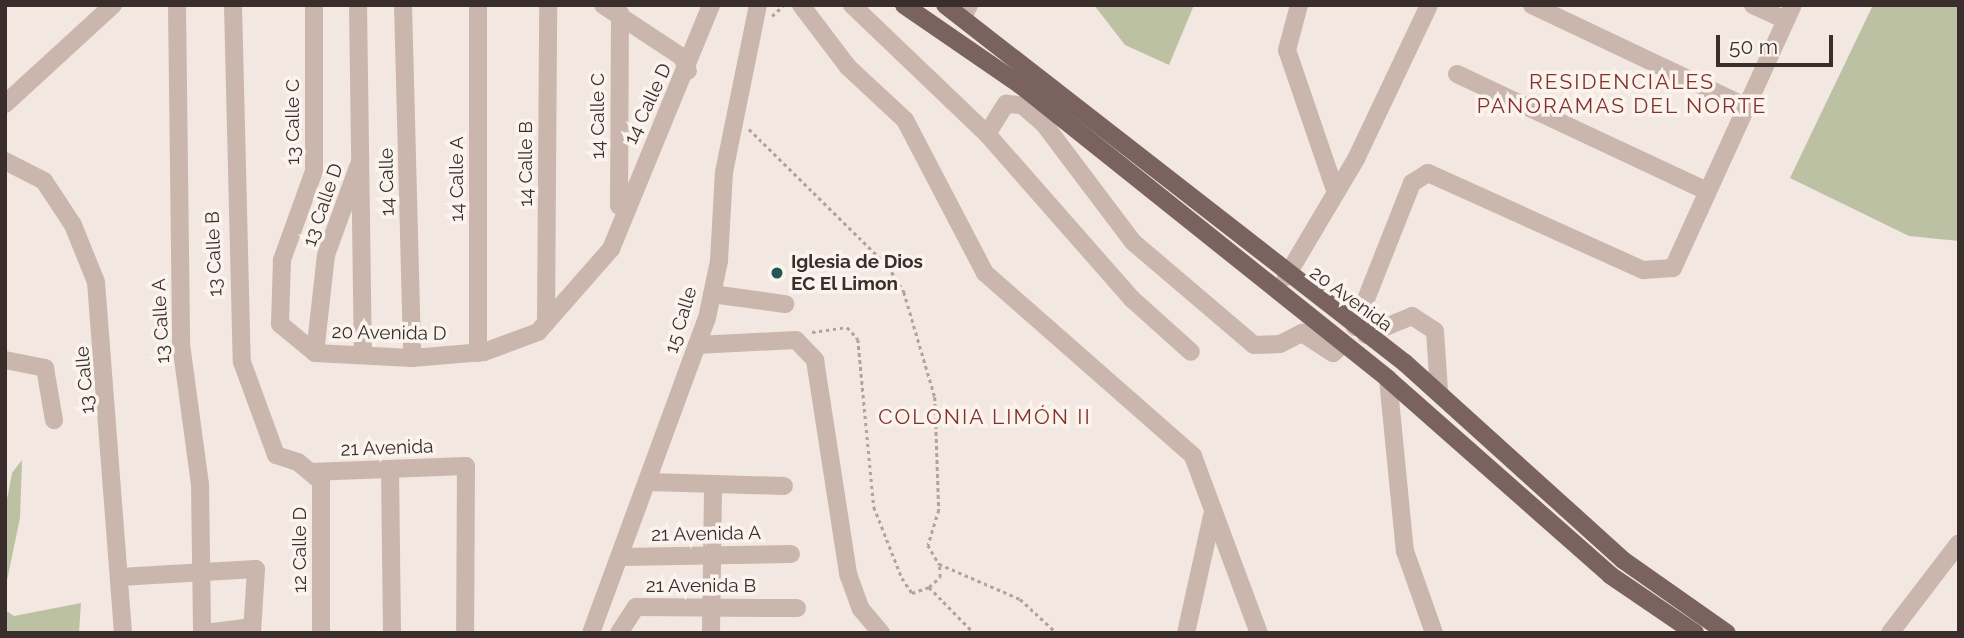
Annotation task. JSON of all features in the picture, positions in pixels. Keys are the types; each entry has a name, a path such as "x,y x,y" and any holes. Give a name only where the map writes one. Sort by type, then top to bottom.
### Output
{"main road":[{"path":"904,5 1019,85 1388,379 1610,575 1695,633"},
{"name":"20 Avenida","path":"945,5 966,12 1286,277 1439,391 1623,560 1727,633"}],"street":[{"path":"5,104 113,5"},
{"name":"13 Calle A","path":"177,5 181,344 200,484 197,574 203,633"},
{"name":"13 Calle B","path":"233,5 242,362 275,455 310,472"},
{"name":"13 Calle C","path":"310,351 280,324 282,260 314,171 314,5"},
{"name":"13 Calle D","path":"358,5 363,354"},
{"name":"14 Calle","path":"404,5 412,358"},
{"name":"14 Calle A","path":"478,5 478,353"},
{"name":"14 Calle B","path":"546,323 548,5"},
{"path":"603,5 620,13 682,57 688,71"},
{"name":"15 Calle","path":"591,633 649,482 697,345 712,293 724,172 758,5"},
{"path":"801,5 848,67 905,120 985,273 1193,456 1259,633"},
{"path":"852,5 987,134 1123,290 1191,352"},
{"path":"1299,5 1287,50 1334,187"},
{"path":"1286,277 1334,187 1356,159 1430,5"},
{"path":"1532,5 1745,106"},
{"path":"1360,331 1412,183 1428,173 1655,274 1673,268 1705,190 1789,13 1753,5"},
{"name":"14 Calle D","path":"619,219 688,71 707,7"},
{"name":"14 Calle C","path":"619,219 620,13"},
{"path":"1457,74 1705,190"},
{"path":"987,134 1006,104 1023,105 1044,124 1133,242 1254,345 1280,344 1302,333 1334,353 1342,345"},
{"name":"13 Calle D","path":"310,351 326,255 362,154"},
{"name":"13 Calle","path":"5,161 44,181 73,225 96,282 123,633"},
{"name":"20 Avenida D","path":"310,351 412,358 478,353 538,332 611,249 619,219"},
{"path":"712,293 785,304"},
{"path":"1360,331 1412,316 1436,331 1439,391"},
{"path":"697,345 796,340 815,360 848,574 860,609 881,633"},
{"path":"5,359 45,368 54,420"},
{"path":"1388,379 1405,551 1434,633"},
{"name":"21 Avenida","path":"310,472 466,466 465,633"},
{"path":"390,469 392,633"},
{"name":"12 Calle D","path":"310,472 321,481 321,633"},
{"path":"649,482 784,486"},
{"path":"711,633 713,484"},
{"path":"1186,633 1212,512"},
{"path":"1890,633 1959,543"},
{"name":"21 Avenida A","path":"622,557 713,553 791,554"},
{"path":"120,577 256,569 251,630 203,633"},
{"name":"21 Avenida B","path":"619,633 636,607 797,608"}],"path":[{"path":"767,24 784,5"},
{"path":"745,125 771,158 888,266 904,292 935,397 939,510 928,545 939,564 940,577 929,587 912,593 880,530 858,339 847,327 821,327 796,340"},
{"path":"939,564 1020,599 1058,633"},
{"path":"929,587 974,633"}],"green space":[{"path":"1094,5 1194,5 1169,65 1125,45"},
{"path":"1873,5 1959,5 1959,241 1909,236 1790,178"},
{"path":"22,460 20,518 5,590 5,510 12,473"},
{"path":"81,603 79,633 5,633 5,610 14,616"}],"place":[{"name":"Iglesia de Dios EC El Limon","path":"777,273"}],"district":[{"name":"RESIDENCIALES PANORAMAS DEL NORTE","path":"1622,94"},
{"name":"COLONIA LIMÓN II","path":"985,417"}]}
